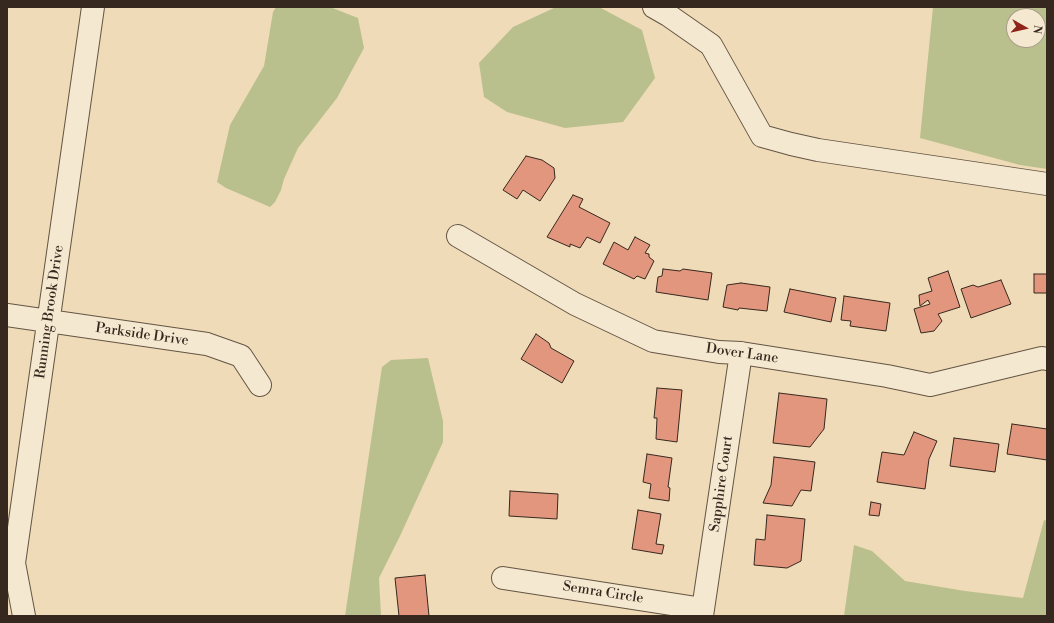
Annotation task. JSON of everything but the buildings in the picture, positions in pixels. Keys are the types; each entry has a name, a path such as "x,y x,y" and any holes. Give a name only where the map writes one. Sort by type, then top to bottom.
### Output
{"street":[{"name":"Running Brook Drive","path":"24,616 14,563 92,7"},
{"path":"654,7 711,45 762,136 818,150 1047,184"},
{"name":"Dover Lane","path":"458,236 575,304 653,341 887,376 930,385 1042,358 1047,359"},
{"name":"Parkside Drive","path":"7,315 207,344 241,356 260,385"},
{"name":"Sapphire Court","path":"703,612 741,353"},
{"name":"Semra Circle","path":"503,578 703,612"}],"green space":[{"path":"276,7 330,7 358,18 364,48 337,98 298,148 284,179 281,190 275,202 270,207 226,188 217,182 230,125 264,66 273,12"},
{"path":"556,7 599,7 642,30 655,78 623,122 565,128 507,112 484,97 479,63 513,27"},
{"path":"933,7 1047,7 1047,169 1020,165 920,138"},
{"path":"428,358 443,421 443,442 379,578 381,616 345,616 382,367 391,360"},
{"path":"1044,520 1047,521 1047,616 844,616 854,545 872,551 905,581 965,591 1023,598"}]}
